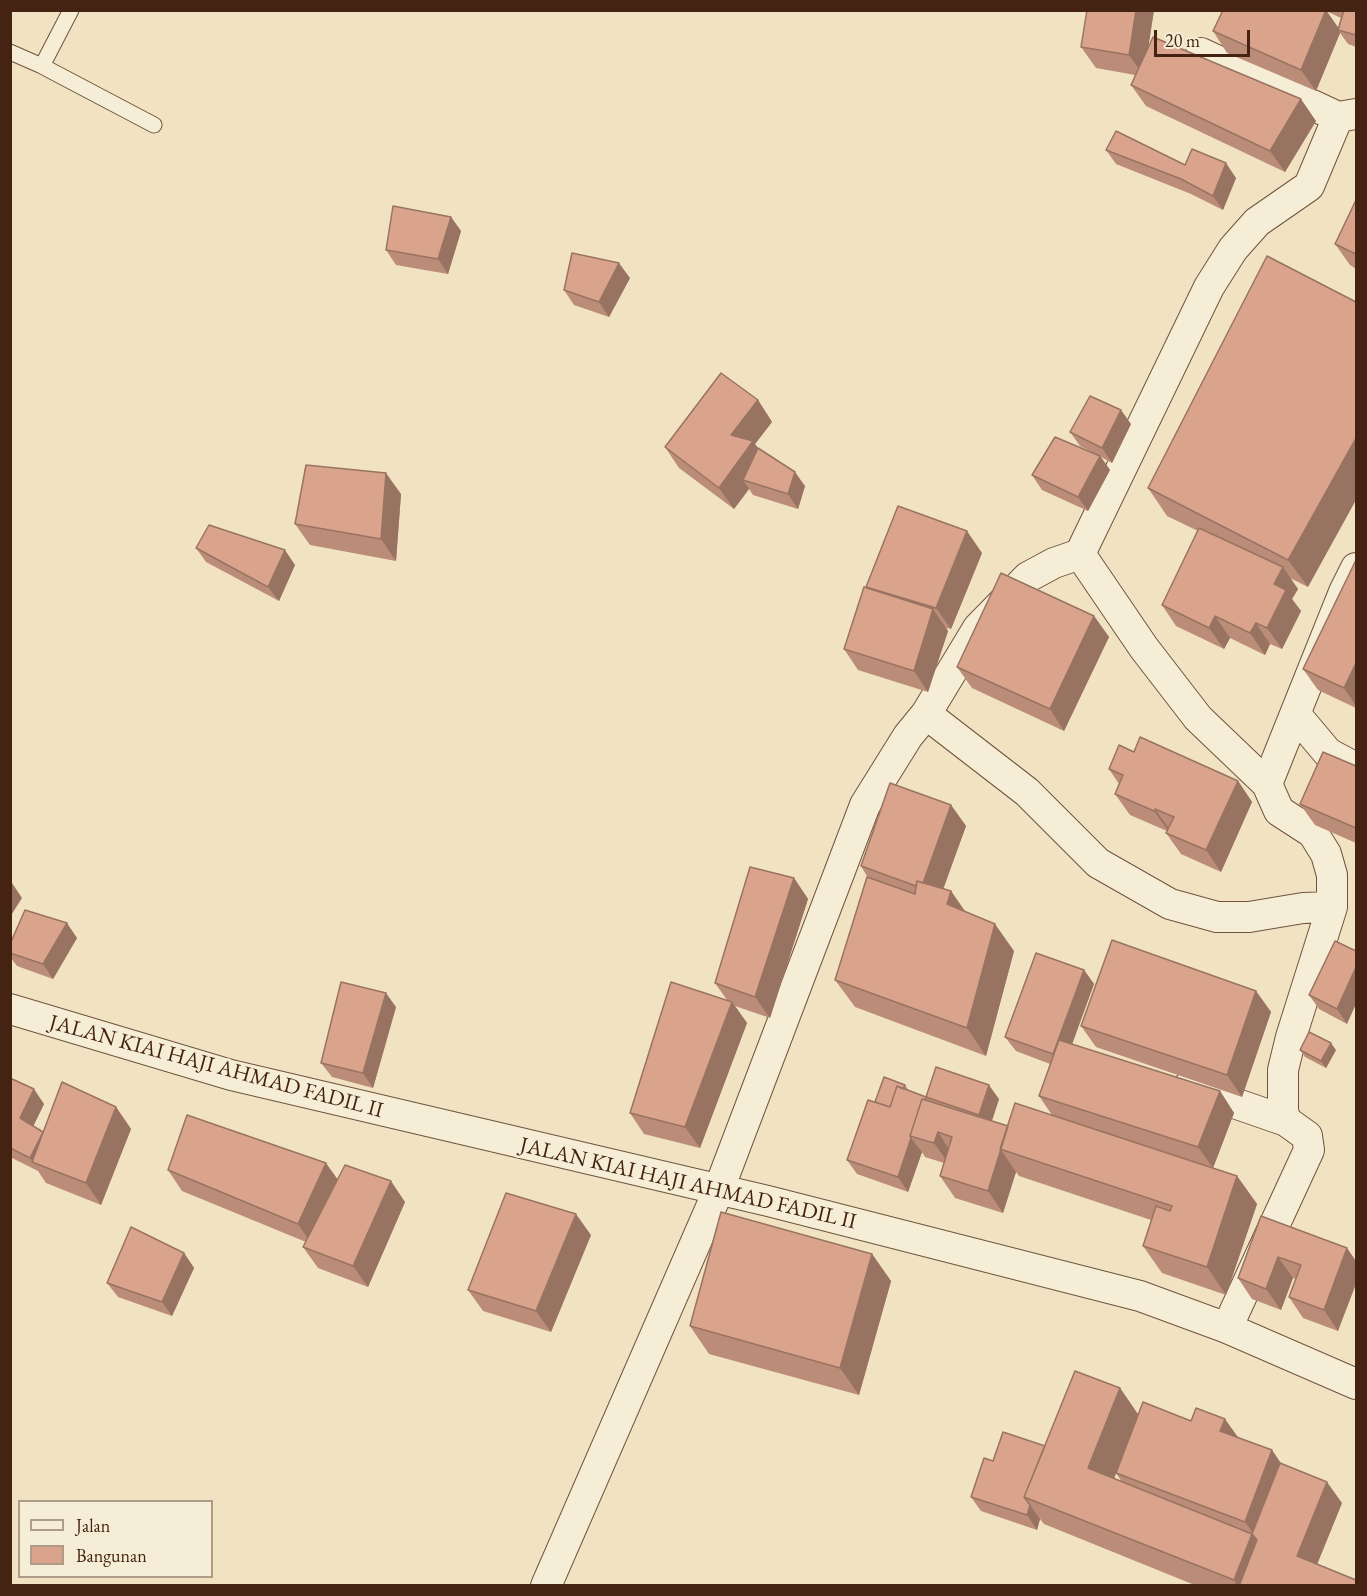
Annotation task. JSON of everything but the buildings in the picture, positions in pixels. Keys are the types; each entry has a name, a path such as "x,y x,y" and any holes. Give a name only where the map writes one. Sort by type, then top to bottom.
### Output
{"street":[{"path":"546,1586 719,1189 865,805 908,735 926,714 978,628 1028,577 1054,563 1080,554 1209,287 1233,249 1257,222 1309,186 1347,116 1201,53"},
{"path":"1080,554 1144,648 1191,710 1267,784 1279,810 1314,833 1326,854 1332,875 1283,1070 1283,1111 1286,1121"},
{"path":"1267,784 1344,592 1356,568"},
{"path":"926,714 1027,792 1098,863 1170,904 1217,917 1249,917 1322,908"},
{"path":"1296,715 1328,753 1356,768"},
{"name":"JALAN KIAI HAJI AHMAD FADIL II","path":"10,1009 231,1075 719,1189 1140,1296 1227,1328 1356,1384"},
{"path":"1162,1078 1286,1121 1307,1136 1309,1150 1227,1328"}],"lane":[{"path":"42,66 70,10"},
{"path":"10,52 42,66 154,125"}]}
